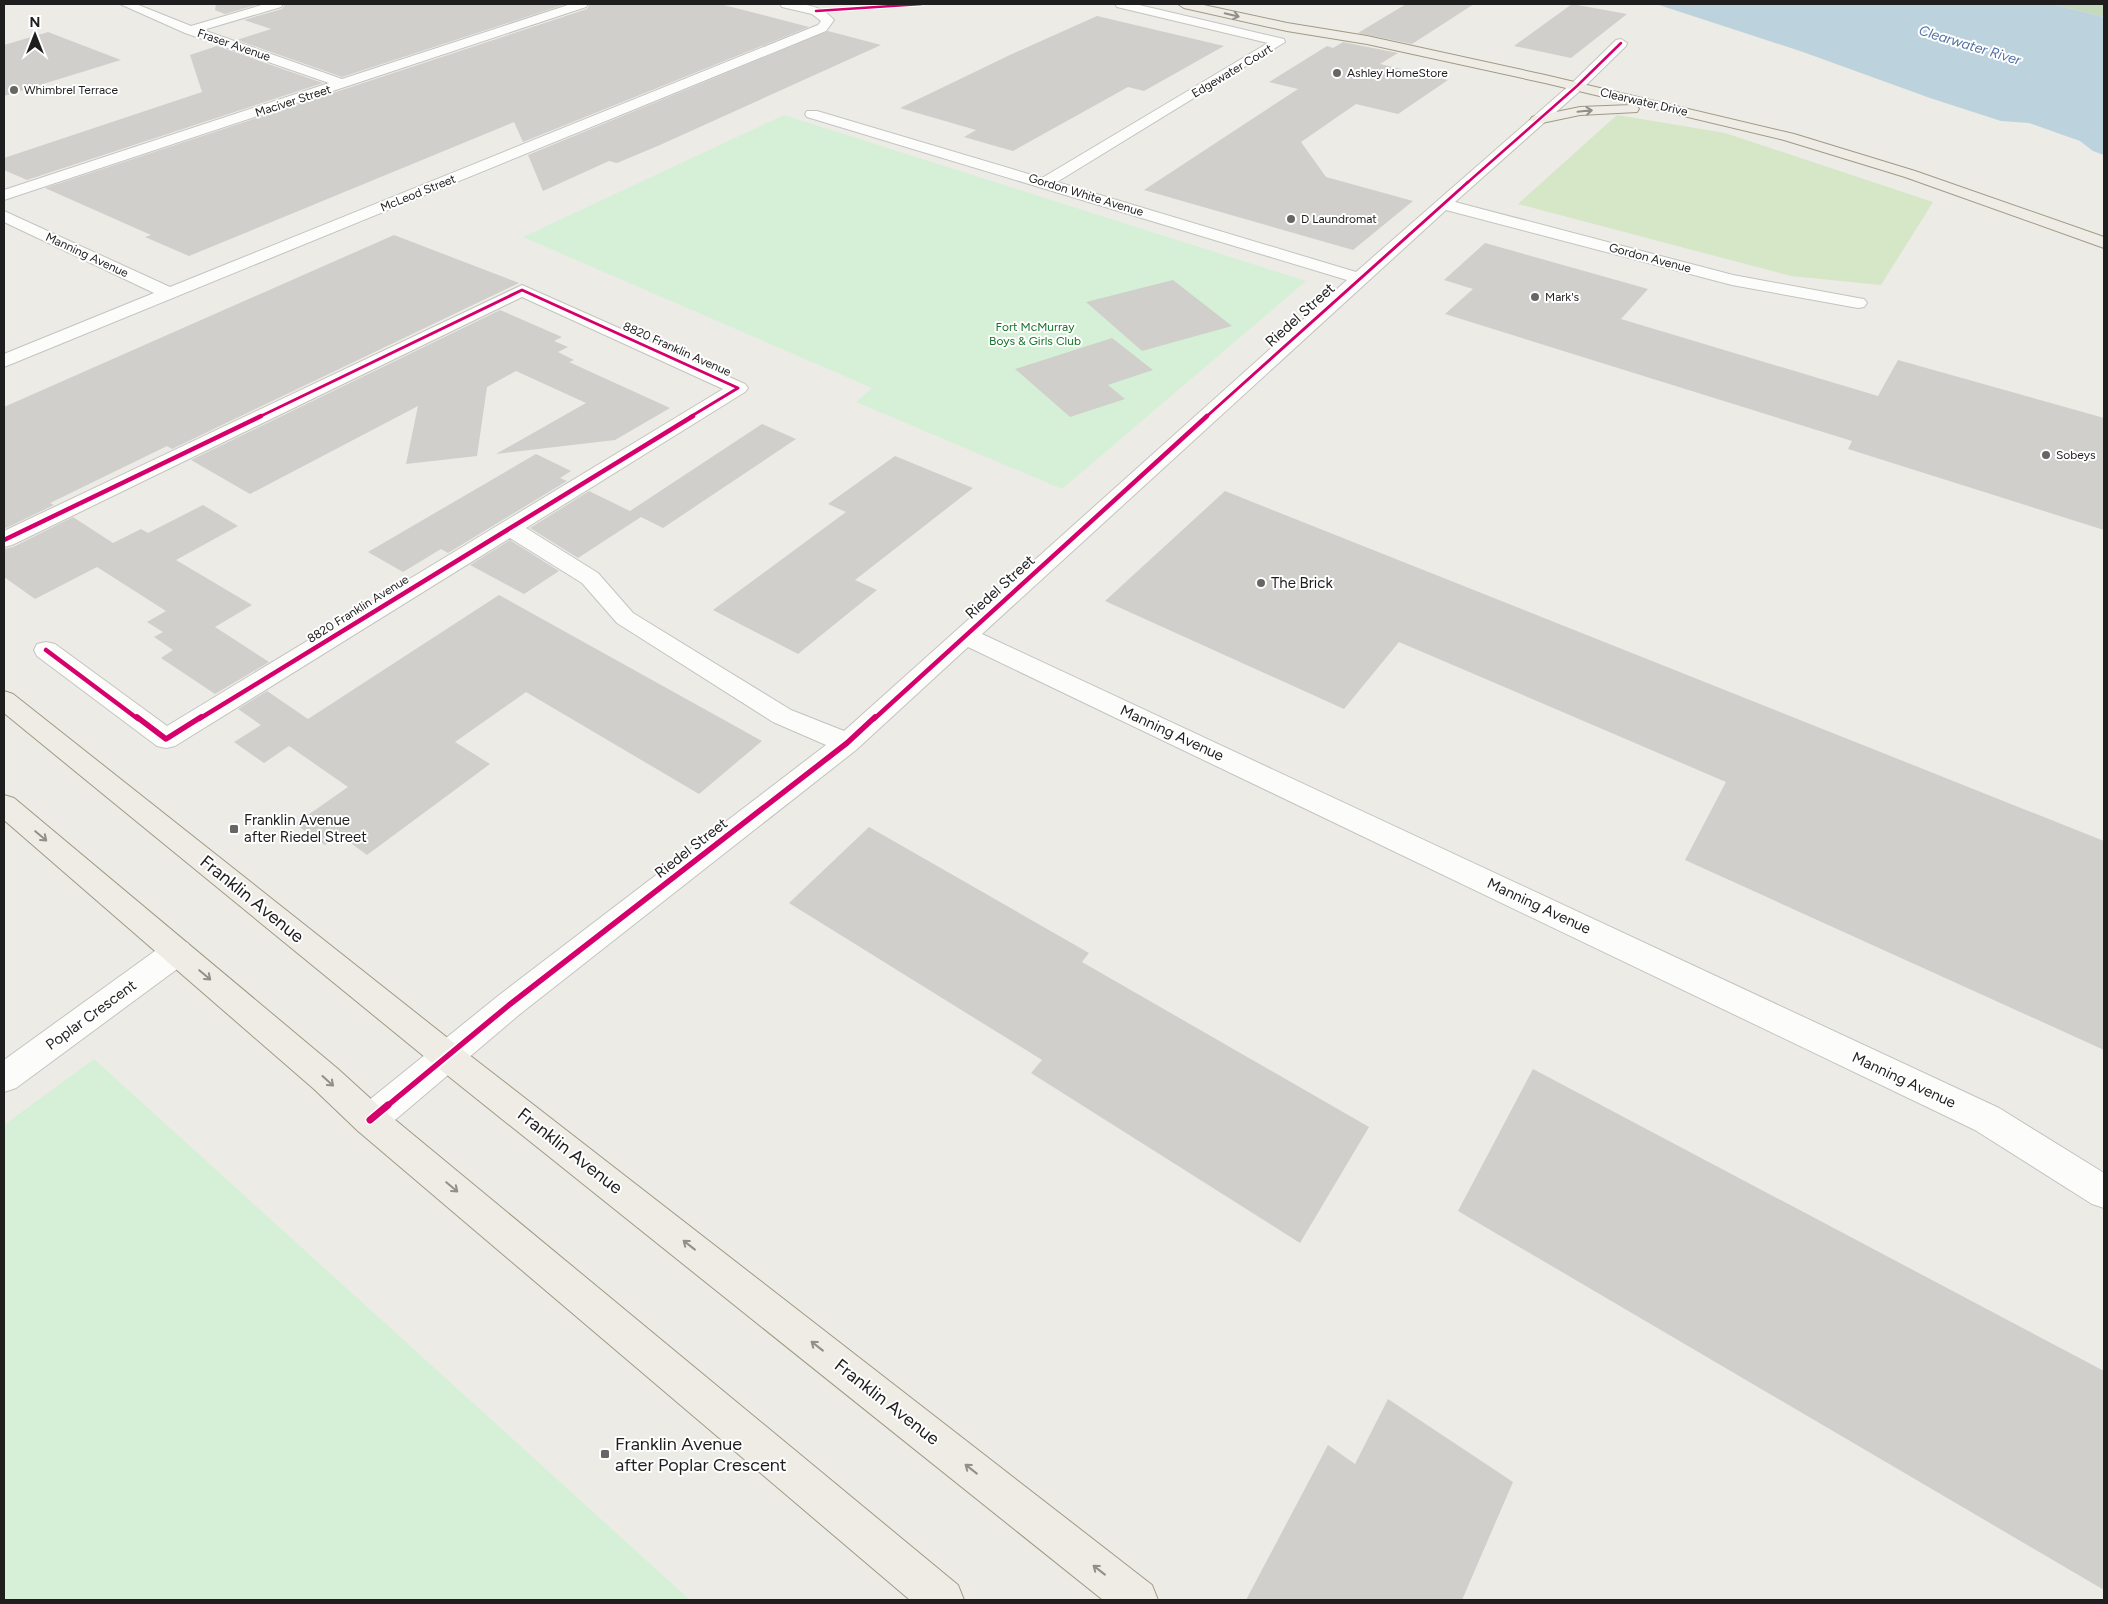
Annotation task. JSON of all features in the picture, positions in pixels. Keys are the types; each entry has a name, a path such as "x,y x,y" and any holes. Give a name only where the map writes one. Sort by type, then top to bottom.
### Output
{"main road":[{"name":"Clearwater Drive","path":"1184,4 1287,27 1367,40 1729,113 1871,151 1962,182 2036,218"},
{"name":"Clearwater Drive","path":"1239,4 1580,83 1789,137 1910,174 2104,243"},
{"path":"1287,27 1532,85 1546,91 1558,102"},
{"path":"1537,120 1580,111 1612,109 1690,112"},
{"name":"Franklin Avenue","path":"4,700 448,1058 495,1092 1137,1600"},
{"path":"4,805 326,1079 370,1120 943,1600"}],"street":[{"name":"Fraser Avenue","path":"126,4 190,30 344,84"},
{"path":"190,30 277,4"},
{"name":"Maciver Street","path":"4,195 582,4"},
{"name":"McLeod Street","path":"4,361 822,28 828,20 816,11 786,4"},
{"name":"Edgewater Court","path":"1045,183 1279,42 1121,4"},
{"name":"Riedel Street","path":"370,1120 448,1058 509,1005 847,743 1359,278 1580,83 1621,43"},
{"name":"Gordon White Avenue","path":"812,114 1359,278"},
{"name":"Gordon Avenue","path":"1444,204 1732,280 1858,303"},
{"name":"Manning Avenue","path":"4,216 170,294"},
{"name":"8820 Franklin Avenue","path":"4,540 522,290 738,388 166,739 46,650"},
{"path":"510,528 590,578 625,618 782,716 847,743"},
{"name":"Manning Avenue","path":"965,636 1987,1119 2104,1192"},
{"name":"Poplar Crescent","path":"4,1078 177,952"}],"green space":[{"path":"2052,4 2104,4 2104,17"},
{"name":"Fort McMurray Boys & Girls Club","path":"784,115 1306,281 1062,489 856,402 872,388 523,237"},
{"path":"1617,115 1725,133 1933,202 1881,285 1791,276 1518,204"},
{"path":"94,1059 690,1600 4,1600 4,1125"}],"water":[{"name":"Clearwater River","path":"1656,4 2052,4 2104,17 2104,155 2093,151 2080,141 2029,123 2001,121 1930,98 1803,52"}],"building":[{"path":"216,4 259,4 225,14 215,10"},
{"path":"285,4 566,4 342,77 237,40 271,29 244,20 282,9"},
{"path":"590,4 720,4 809,27 523,142 514,122 189,256 145,237 151,235 45,188 587,9"},
{"path":"1406,4 1474,4 1412,44 1358,33"},
{"path":"1572,4 1627,14 1571,58 1514,46"},
{"path":"1097,16 1224,46 1144,91 1128,87 1013,151 964,137 976,130 900,108 1012,54"},
{"path":"828,31 881,45 660,145 617,163 609,161 543,191 528,155"},
{"path":"48,32 121,60 4,96 4,45"},
{"path":"1343,42 1398,53 1380,64 1448,80 1398,114 1356,104 1301,142 1326,177 1413,201 1353,250 1144,190 1298,89 1269,82 1327,46 1333,48"},
{"path":"217,46 323,83 27,180 4,170 4,158 202,92 190,55"},
{"path":"394,235 519,283 172,449 167,446 50,503 54,505 4,529 4,407"},
{"path":"1485,243 1648,289 1621,319 1878,396 1898,360 2104,418 2104,530 1848,449 1852,441 1445,314 1473,289 1444,280"},
{"path":"1173,280 1232,326 1142,351 1086,302"},
{"path":"500,310 562,337 554,341 568,347 558,352 574,360 569,362 670,408 615,440 496,454 586,403 516,371 487,387 477,456 406,464 418,406 250,494 191,460"},
{"path":"1112,338 1153,370 1108,385 1125,399 1070,417 1015,369"},
{"path":"762,424 796,439 663,528 641,517 578,558 530,528 589,491 630,511"},
{"path":"536,454 571,471 560,478 567,481 448,553 441,549 403,572 368,552"},
{"path":"895,456 973,488 855,580 877,590 798,654 713,610 846,512 828,504"},
{"path":"1225,491 2104,841 2104,1050 1685,860 1726,782 1399,642 1344,709 1105,601"},
{"path":"203,505 238,526 176,560 252,605 215,627 269,662 215,694 161,658 173,650 154,637 163,632 147,622 166,611 97,567 35,599 4,577 4,549 13,547 73,517 113,543 141,529 148,533"},
{"path":"510,540 559,571 524,594 470,565"},
{"path":"499,595 762,741 699,794 526,692 455,742 490,764 367,855 340,835 325,845 295,824 348,787 289,746 264,763 234,742 261,725 238,709 267,691 308,719"},
{"path":"869,827 1089,953 1082,962 1369,1127 1300,1243 1031,1073 1042,1060 789,903"},
{"path":"1533,1069 2104,1371 2104,1590 1458,1211"},
{"path":"1388,1399 1513,1482 1462,1600 1246,1600 1328,1445 1355,1464"}],"cycle path":[{"path":"816,11 922,4"},
{"path":"370,1120 509,1005 847,743 1359,278 1577,86 1621,43"},
{"path":"4,540 522,290 738,388 166,739 46,650"}],"place":[{"name":"Ashley HomeStore","path":"1337,73"},
{"name":"Whimbrel Terrace","path":"14,90"},
{"name":"D Laundromat","path":"1291,219"},
{"name":"Mark's","path":"1535,297"},
{"name":"Sobeys","path":"2046,455"},
{"name":"The Brick","path":"1261,583"},
{"name":"Franklin Avenue after Riedel Street","path":"234,829"},
{"name":"Franklin Avenue after Poplar Crescent","path":"605,1454"}]}
